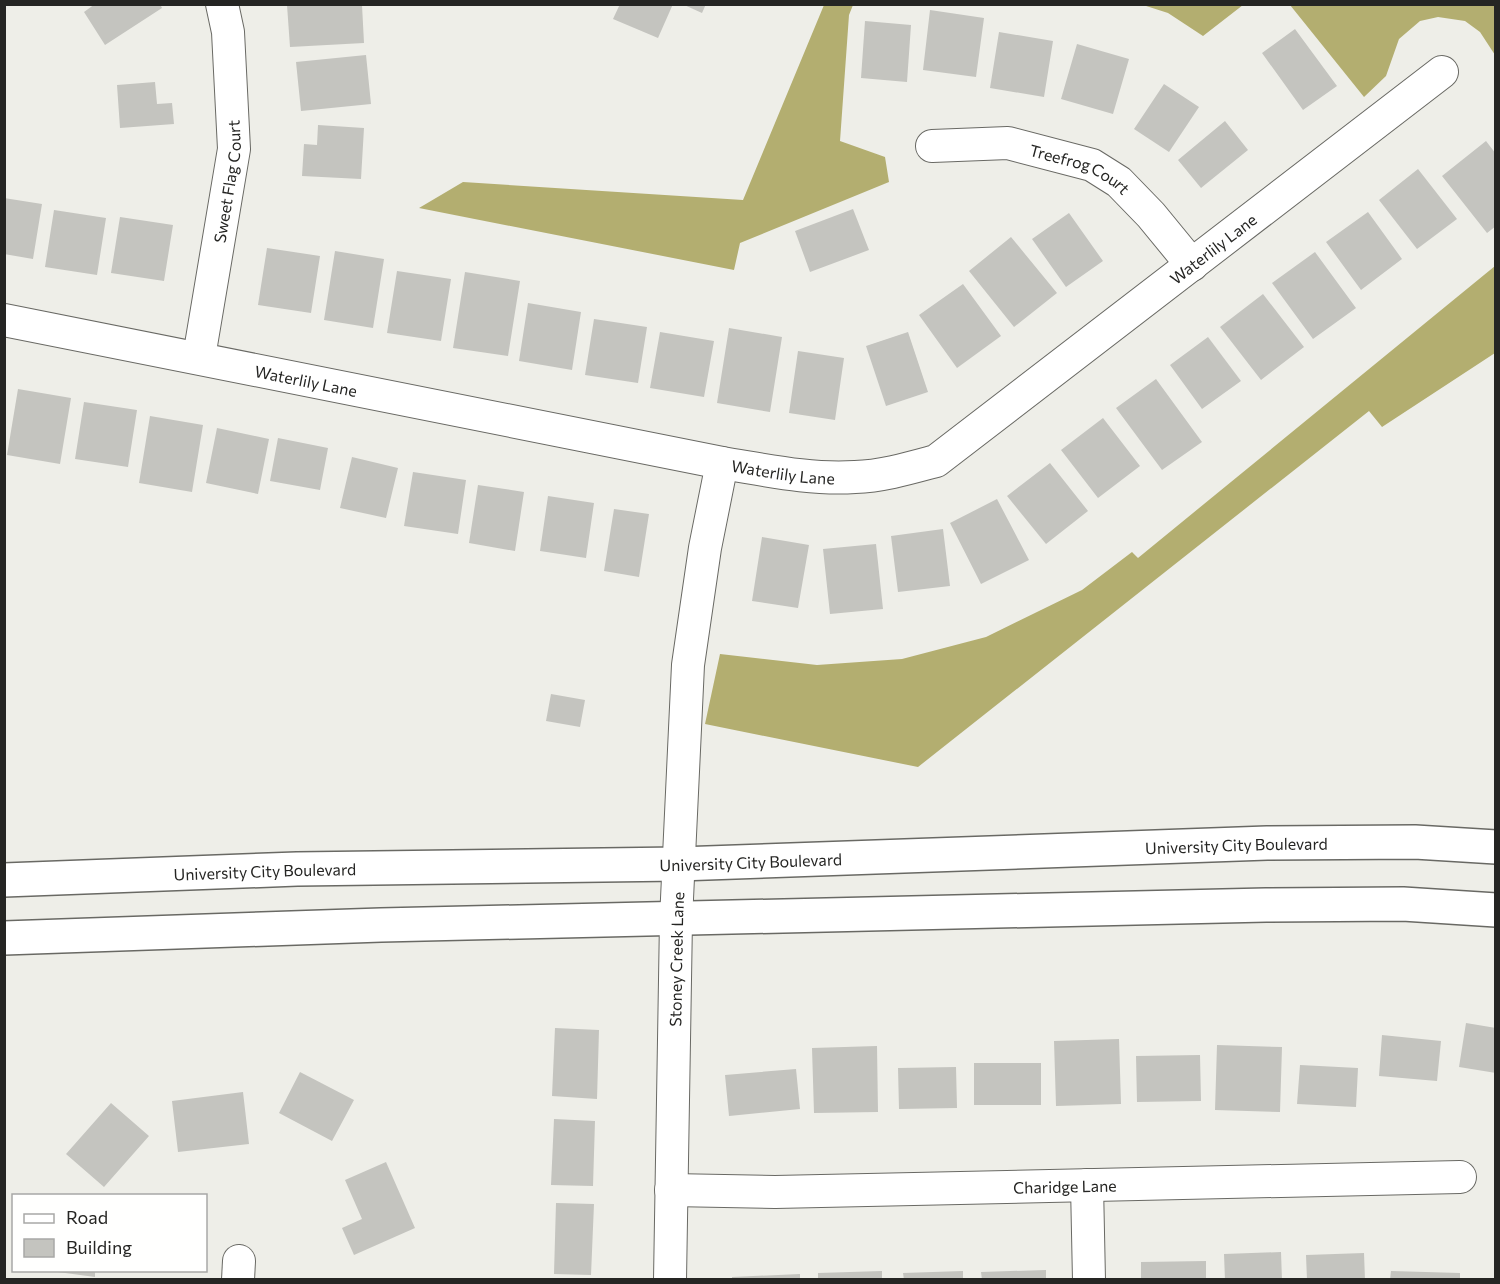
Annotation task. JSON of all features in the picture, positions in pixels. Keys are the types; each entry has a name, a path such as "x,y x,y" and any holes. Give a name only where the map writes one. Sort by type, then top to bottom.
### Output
{"main road":[{"name":"University City Boulevard","path":"4,880 297,869 679,864 1267,843 1415,842 1496,847"},
{"path":"4,938 381,925 1278,905 1403,904 1496,910"}],"street":[{"name":"Sweet Flag Court","path":"199,357 234,149 228,32 222,4"},
{"name":"Waterlily Lane","path":"4,320 199,357 722,463 802,476 854,477 899,471 936,461 1442,72"},
{"name":"Treefrog Court","path":"932,146 1008,143 1092,165 1119,182 1151,215 1192,265"},
{"name":"Stoney Creek Lane","path":"670,1280 676,920 688,664 705,548 722,463"},
{"name":"Charidge Lane","path":"671,1190 775,1192 1460,1177"},
{"path":"1087,1185 1089,1280"}],"shaded area":[{"path":"824,5 853,5 849,15 840,141 885,157 889,182 740,243 734,270 419,208 463,182 743,200"},
{"path":"1143,5 1243,5 1203,36 1168,13"},
{"path":"1290,5 1495,5 1495,55 1480,32 1465,21 1438,17 1420,21 1399,39 1386,76 1364,97"},
{"path":"1495,266 1495,353 1382,427 1369,411 918,767 705,724 720,654 817,665 902,659 986,637 1082,590 1132,552 1138,558"}],"building":[{"path":"95,4 160,4 162,8 105,45 84,12"},
{"path":"620,4 673,4 658,38 613,19"},
{"path":"682,4 706,4 702,13"},
{"path":"287,5 362,5 364,43 290,47"},
{"path":"930,10 984,18 976,77 923,70"},
{"path":"865,21 911,25 907,82 861,78"},
{"path":"1295,29 1337,86 1303,110 1262,53"},
{"path":"999,32 1053,41 1044,97 990,88"},
{"path":"1077,44 1129,59 1113,114 1061,99"},
{"path":"366,55 371,104 301,111 296,62"},
{"path":"155,82 157,104 172,103 174,124 120,128 117,85"},
{"path":"1164,84 1199,107 1169,152 1134,129"},
{"path":"1225,121 1248,150 1201,188 1178,160"},
{"path":"318,125 364,128 361,179 302,176 304,144 317,145"},
{"path":"1486,141 1496,154 1496,226 1487,233 1442,176"},
{"path":"1418,169 1457,219 1417,249 1379,200"},
{"path":"4,198 42,204 33,259 4,254"},
{"path":"853,209 869,250 810,272 795,231"},
{"path":"54,210 106,218 97,275 45,267"},
{"path":"1368,212 1402,259 1361,290 1326,242"},
{"path":"1069,213 1103,261 1066,287 1032,239"},
{"path":"120,217 173,225 164,281 111,273"},
{"path":"1011,237 1057,293 1014,327 969,271"},
{"path":"267,248 320,256 311,313 258,305"},
{"path":"335,251 384,259 373,328 324,320"},
{"path":"1315,252 1356,308 1313,339 1272,283"},
{"path":"397,271 451,279 441,341 387,333"},
{"path":"465,272 520,281 508,356 453,348"},
{"path":"963,284 1001,336 957,368 919,315"},
{"path":"1263,294 1304,347 1261,380 1220,327"},
{"path":"528,303 581,312 572,370 519,361"},
{"path":"594,319 647,327 638,383 585,375"},
{"path":"729,328 782,337 770,412 717,403"},
{"path":"660,332 714,341 704,397 650,388"},
{"path":"908,332 928,392 886,406 866,346"},
{"path":"1208,337 1241,381 1202,409 1170,365"},
{"path":"798,351 844,358 835,420 789,413"},
{"path":"1156,379 1202,442 1162,470 1116,408"},
{"path":"18,389 71,398 60,464 7,455"},
{"path":"84,402 137,410 128,467 75,459"},
{"path":"150,416 203,425 192,492 139,483"},
{"path":"1103,418 1140,466 1098,498 1061,450"},
{"path":"217,428 269,439 258,494 206,483"},
{"path":"278,438 328,448 320,490 270,481"},
{"path":"352,457 398,468 386,518 340,508"},
{"path":"1050,463 1088,511 1046,544 1007,496"},
{"path":"413,472 466,480 458,534 404,526"},
{"path":"478,485 524,492 515,551 469,543"},
{"path":"548,496 594,503 586,558 540,551"},
{"path":"997,499 1029,560 981,584 950,523"},
{"path":"614,509 649,514 639,577 604,571"},
{"path":"943,529 950,586 898,592 891,536"},
{"path":"762,537 809,545 798,608 752,601"},
{"path":"876,544 883,609 830,614 823,549"},
{"path":"551,694 585,700 580,727 546,721"},
{"path":"1466,1023 1496,1028 1496,1073 1459,1067"},
{"path":"555,1028 599,1030 597,1099 552,1096"},
{"path":"1382,1035 1441,1041 1437,1081 1379,1076"},
{"path":"1119,1039 1121,1104 1056,1106 1054,1041"},
{"path":"1217,1045 1282,1047 1280,1112 1215,1110"},
{"path":"877,1046 878,1112 814,1113 812,1048"},
{"path":"1200,1055 1201,1101 1137,1102 1136,1056"},
{"path":"974,1063 1041,1063 1041,1105 974,1105"},
{"path":"1300,1065 1358,1068 1356,1107 1297,1104"},
{"path":"956,1067 957,1108 899,1109 898,1068"},
{"path":"796,1069 800,1109 729,1116 725,1075"},
{"path":"300,1072 354,1100 332,1141 279,1113"},
{"path":"243,1092 249,1144 178,1152 172,1101"},
{"path":"111,1103 149,1136 104,1187 66,1154"},
{"path":"554,1119 595,1121 593,1186 551,1185"},
{"path":"386,1162 415,1228 354,1255 342,1228 362,1219 345,1180"},
{"path":"556,1203 594,1204 591,1275 554,1274"},
{"path":"1281,1252 1282,1280 1225,1280 1224,1254"},
{"path":"1364,1253 1365,1280 1307,1280 1306,1255"},
{"path":"1206,1261 1206,1280 1141,1280 1141,1262"},
{"path":"1046,1270 1046,1280 982,1280 981,1272"},
{"path":"882,1271 882,1280 818,1280 818,1273"},
{"path":"963,1271 963,1280 904,1280 903,1273"},
{"path":"1391,1271 1460,1273 1460,1280 1390,1280"},
{"path":"58,1272 95,1272 95,1277"},
{"path":"800,1274 800,1280 732,1280 732,1277"}]}
